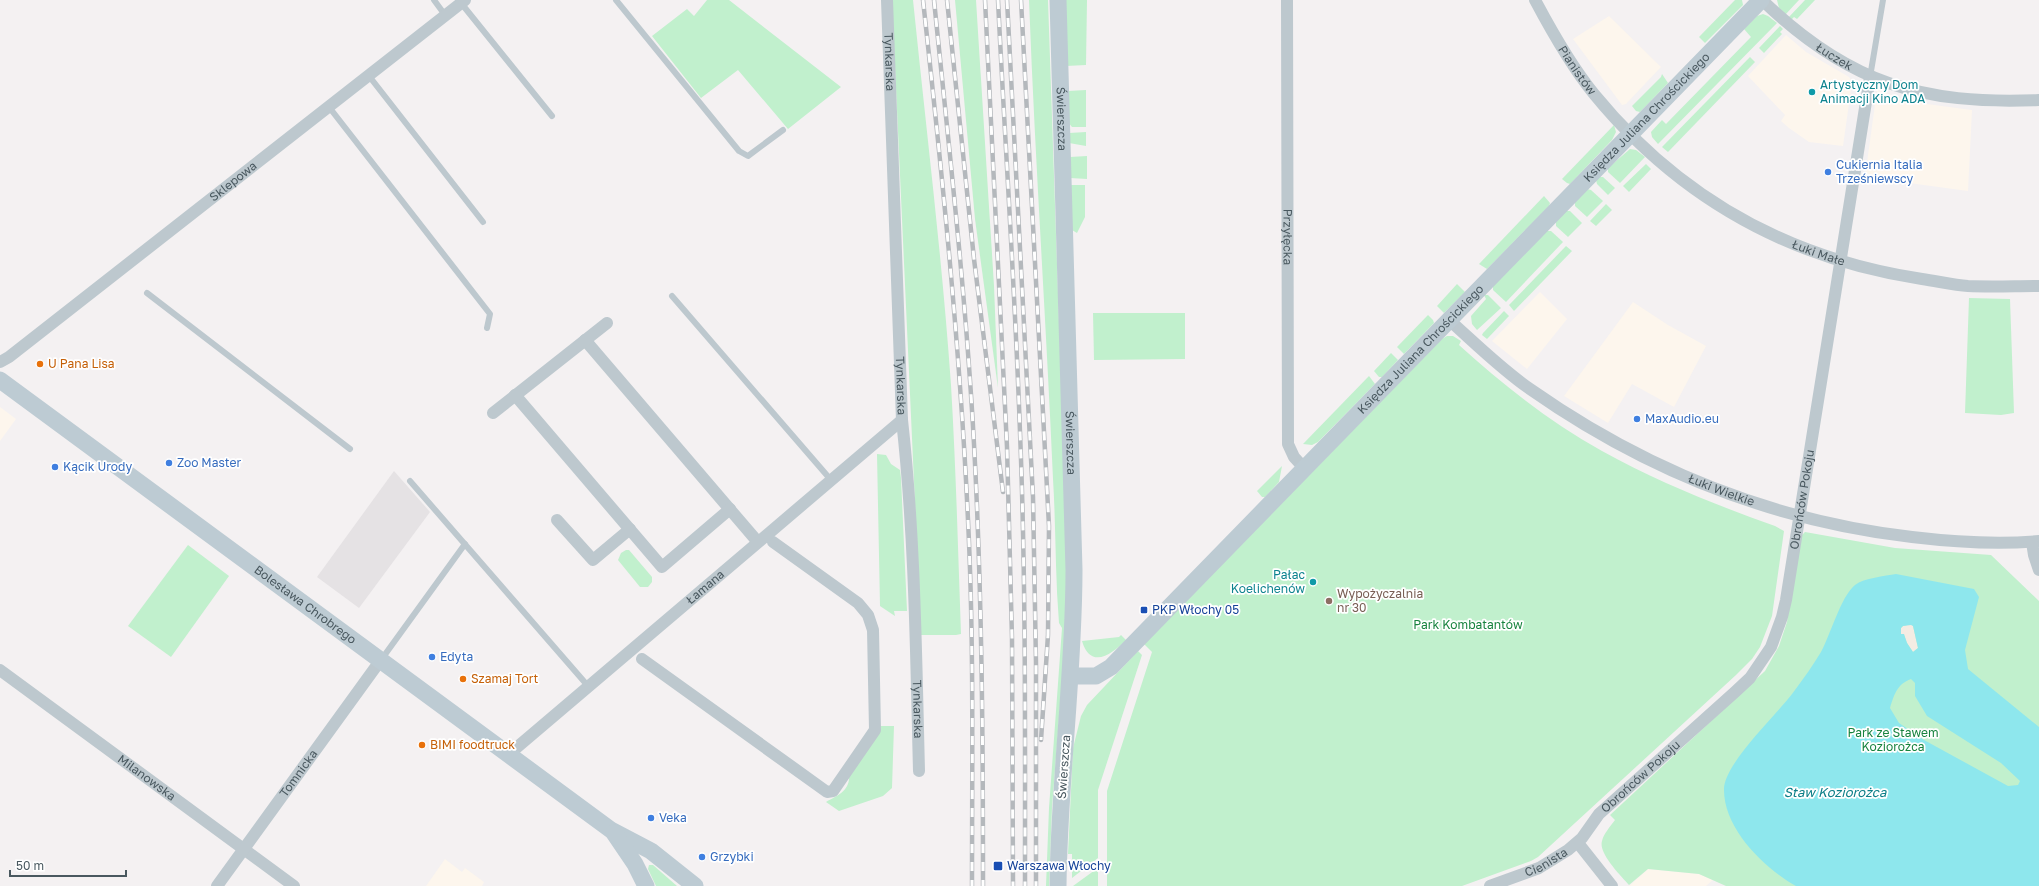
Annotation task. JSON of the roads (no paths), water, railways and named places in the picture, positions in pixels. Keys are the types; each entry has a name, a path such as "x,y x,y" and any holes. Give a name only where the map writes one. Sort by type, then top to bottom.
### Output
{"street":[{"name":"Tynkarska","path":"887,0 891,76 902,420 908,477 915,601 919,771"},
{"name":"Świerszcza","path":"1058,0 1074,570 1074,621 1061,808 1058,886"},
{"name":"Przyłęcka","path":"1287,0 1288,444 1294,457 1304,468"},
{"name":"Pianistów","path":"1535,0 1554,35 1594,94 1630,133"},
{"name":"Księdza Juliana Chrościckiego","path":"1071,676 1096,676 1111,667 1448,319 1761,0"},
{"name":"Łuczek","path":"1761,0 1791,28 1815,47 1870,77 1914,91 1946,97 1978,101 2039,100"},
{"name":"Sklepowa","path":"0,362 9,357 463,2"},
{"name":"Obrońców Pokoju","path":"1578,843 1600,814 1750,678 1771,647 1782,617 1870,77"},
{"name":"Łuki Małe","path":"1630,133 1674,173 1728,211 1785,242 1840,262 1891,274 1967,286 2039,286"},
{"name":"Łuki Wielkie","path":"1448,319 1480,348 1529,388 1603,437 1638,456 1718,491 1799,517 1846,528 1958,542 2036,541"},
{"path":"493,413 607,323"},
{"path":"585,340 730,509 765,540 858,603 868,614 873,630 875,730 833,791 827,792 642,659"},
{"name":"Bolesława Chrobrego","path":"0,380 611,830 651,851 696,886"},
{"path":"515,395 662,567 730,509"},
{"name":"Łamana","path":"508,754 630,650 765,540 831,480 902,420"},
{"path":"557,520 593,560 630,529"},
{"path":"2036,541 2034,555 2039,570"},
{"name":"Tomnicka","path":"217,886 380,661"},
{"name":"Milanowska","path":"0,670 294,886"},
{"name":"Bolesława Chrobrego","path":"611,830 635,864 646,886"},
{"path":"1578,843 1612,886"},
{"name":"Cienista","path":"1490,886 1539,868 1559,857 1578,843"}],"lane":[{"path":"434,0 445,16"},
{"path":"616,0 739,151 748,156 783,130"},
{"path":"1870,77 1883,0"},
{"path":"463,2 552,116"},
{"path":"368,76 483,222"},
{"path":"329,107 490,314 487,328"},
{"path":"147,293 350,449"},
{"path":"672,296 831,480"},
{"path":"410,481 588,686"},
{"path":"380,661 465,544"},
{"path":"630,650 642,659"}],"water":[{"name":"Staw Koziorożca","path":"1896,574 1974,589 1979,597 1965,650 1968,669 2039,727 2039,886 1796,886 1771,869 1759,858 1738,833 1731,819 1726,805 1724,790 1726,779 1732,767 1812,667 1821,652 1840,607 1850,590 1855,585 1864,581","holes":["1903,626 1913,626 1918,648 1913,652 1907,643 1904,634 1901,634 1901,628","1911,679 1915,683 1915,696 1927,716 2001,763 2020,781 2018,785 2008,786 1924,740 1899,723 1890,708 1899,687"]}],"railway":[{"path":"923,0 950,260 965,455 971,612 972,886"},
{"path":"934,0 962,278 971,388 979,555 982,665 983,886"},
{"path":"947,0 974,259 1003,492"},
{"path":"985,0 1007,447 1012,638 1013,886"},
{"path":"998,0 1018,378 1022,489 1025,659 1025,886"},
{"path":"1007,0 1033,497 1036,663 1036,886"},
{"path":"1021,0 1049,526 1048,635 1041,740"}],"place":[{"name":"Artystyczny Dom Animacji Kino ADA","path":"1812,92"},
{"name":"Cukiernia Italia Trześniewscy","path":"1828,172"},
{"name":"U Pana Lisa","path":"40,364"},
{"name":"MaxAudio.eu","path":"1637,419"},
{"name":"Zoo Master","path":"169,463"},
{"name":"Kącik Urody","path":"55,467"},
{"name":"Pałac Koelichenów","path":"1313,582"},
{"name":"Wypożyczalnia nr 30","path":"1329,601"},
{"name":"PKP Włochy 05","path":"1144,610"},
{"name":"Edyta","path":"432,657"},
{"name":"Szamaj Tort","path":"463,679"},
{"name":"BIMI foodtruck","path":"422,745"},
{"name":"Veka","path":"651,818"},
{"name":"Grzybki","path":"702,857"},
{"name":"Warszawa Włochy","path":"998,866"}],"park label":[{"name":"Park Kombatantów","path":"1468,625"},
{"name":"Park ze Stawem Koziorożca","path":"1893,740"}]}
